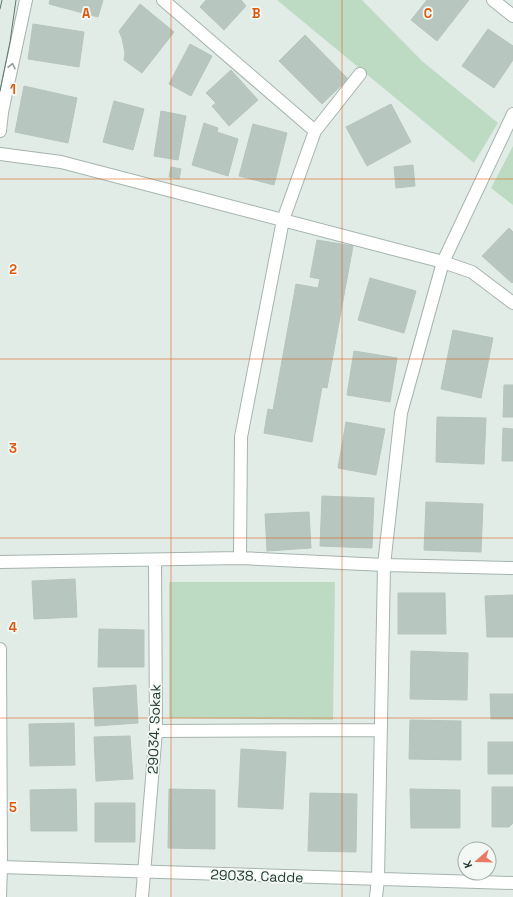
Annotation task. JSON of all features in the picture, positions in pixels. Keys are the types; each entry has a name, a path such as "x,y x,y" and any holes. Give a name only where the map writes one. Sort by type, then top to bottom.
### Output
{"street":[{"path":"0,132 2,112 26,0"},
{"path":"163,0 315,131"},
{"path":"493,0 513,16"},
{"path":"240,558 241,437 283,220 315,131 360,74"},
{"path":"376,897 378,879 384,565 401,413 443,262 513,114"},
{"path":"0,154 61,162 443,262 472,272 513,303"},
{"path":"0,562 240,558 384,565 513,568"},
{"name":"29034. Sokak","path":"142,897 156,730 155,560"},
{"path":"0,649 0,897"},
{"path":"156,730 381,730"},
{"name":"29038. Cadde","path":"1,867 513,883"}],"green space":[{"path":"277,0 362,0 422,61 498,123 474,163"},
{"path":"513,146 513,205 491,188"},
{"path":"169,582 335,582 333,720 169,718"}],"building":[{"path":"50,0 103,0 98,17 49,4"},
{"path":"206,0 241,0 246,6 224,30 200,7"},
{"path":"427,0 469,0 437,41 411,20"},
{"path":"140,4 174,32 142,73 124,60 125,53 119,31"},
{"path":"33,24 84,32 79,67 28,59"},
{"path":"488,29 513,46 513,60 494,88 462,66"},
{"path":"305,35 348,79 322,104 279,61"},
{"path":"190,44 212,56 191,96 169,84"},
{"path":"231,70 258,100 229,126 212,106 216,103 206,93"},
{"path":"24,86 77,98 68,143 15,132"},
{"path":"114,101 144,109 133,150 103,142"},
{"path":"391,104 411,142 367,166 346,127"},
{"path":"161,111 186,116 178,160 154,156"},
{"path":"204,123 218,128 217,132 238,139 228,176 192,165"},
{"path":"253,124 287,133 274,185 239,176"},
{"path":"413,165 415,186 396,188 394,167"},
{"path":"171,167 181,169 179,179 169,177"},
{"path":"509,228 513,232 512,283 482,256"},
{"path":"317,240 353,246 327,388 322,387 312,442 264,433 268,409 273,410 296,284 318,288 320,279 310,277"},
{"path":"370,278 416,291 404,333 358,320"},
{"path":"453,330 493,338 481,398 441,389"},
{"path":"354,351 397,358 390,402 347,395"},
{"path":"504,385 513,385 513,417 503,417"},
{"path":"437,417 486,418 484,464 436,462"},
{"path":"346,422 385,429 376,475 338,468"},
{"path":"503,428 513,429 513,461 502,461"},
{"path":"322,496 374,498 372,548 320,546"},
{"path":"426,502 483,504 481,552 424,550"},
{"path":"309,512 311,548 267,551 265,514"},
{"path":"75,579 77,617 34,619 32,581"},
{"path":"398,593 445,593 446,634 398,634"},
{"path":"513,595 513,637 487,637 485,596"},
{"path":"99,629 144,630 144,667 98,667"},
{"path":"411,651 468,653 467,700 410,699"},
{"path":"136,685 138,723 95,726 93,688"},
{"path":"490,694 513,694 513,719 491,719"},
{"path":"410,720 461,721 461,760 409,759"},
{"path":"74,723 75,765 30,766 29,724"},
{"path":"130,736 133,779 96,781 94,737"},
{"path":"488,742 513,742 513,774 488,774"},
{"path":"241,749 286,752 283,809 238,807"},
{"path":"492,787 513,787 513,823 509,827 492,827"},
{"path":"76,789 77,831 31,831 30,790"},
{"path":"169,789 215,790 215,849 168,848"},
{"path":"410,789 460,790 460,828 411,828"},
{"path":"310,793 357,794 356,852 308,851"},
{"path":"95,803 135,803 135,842 95,842"}],"tram line":[{"path":"0,9 2,0"},
{"path":"0,91 10,42 16,0"}]}
